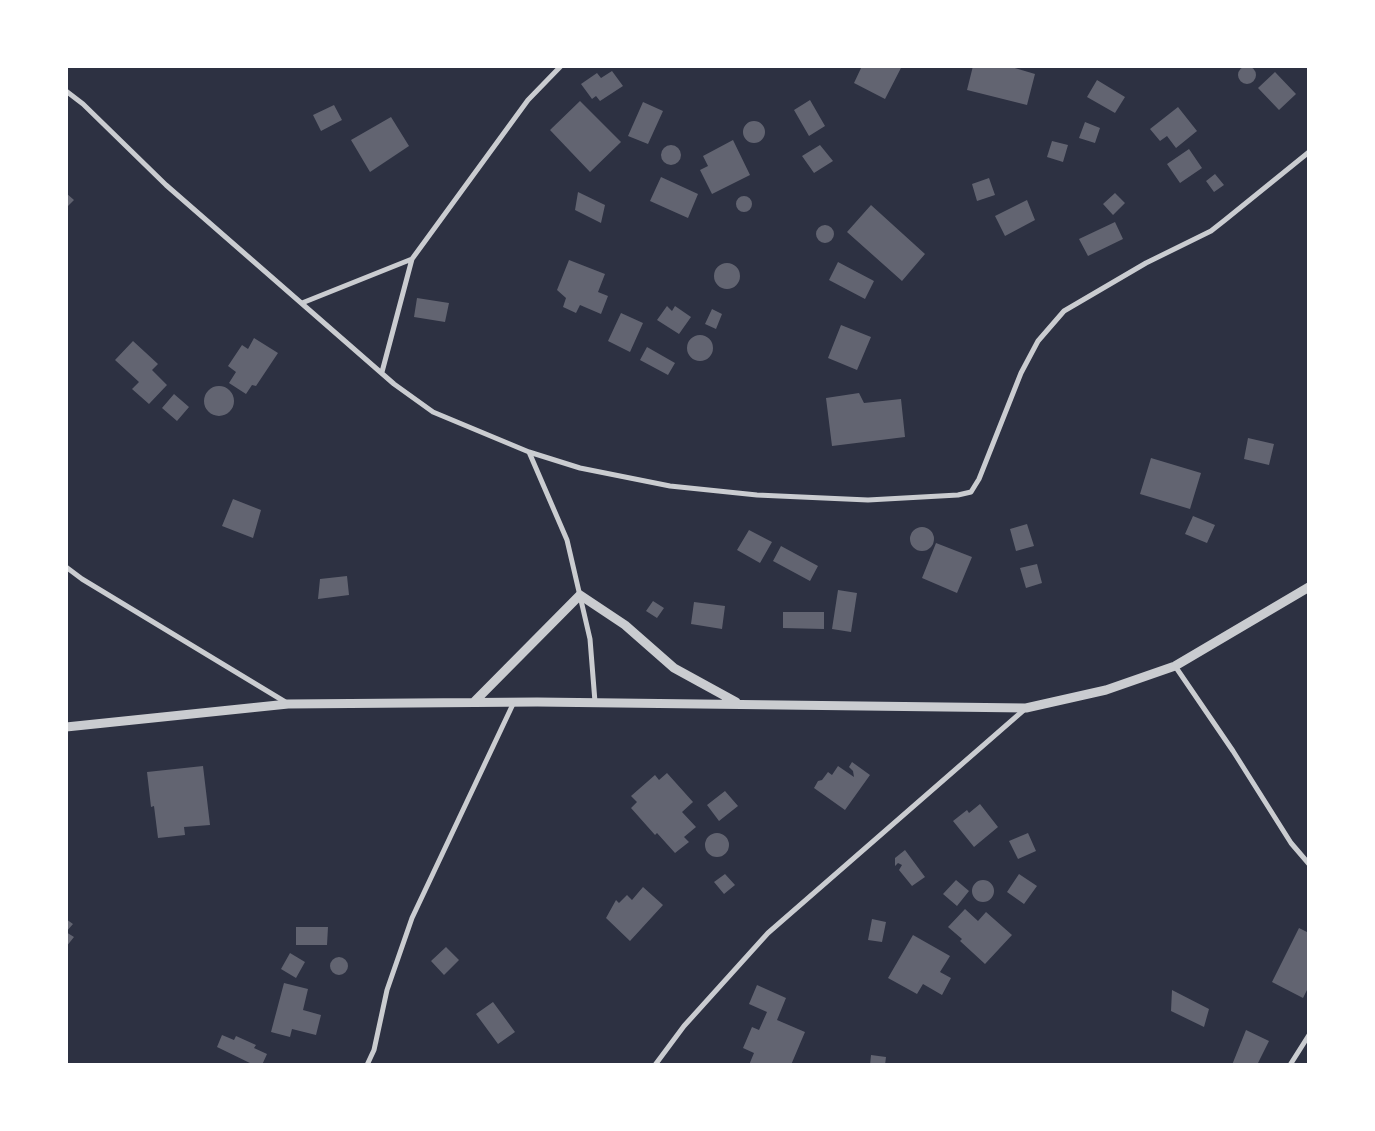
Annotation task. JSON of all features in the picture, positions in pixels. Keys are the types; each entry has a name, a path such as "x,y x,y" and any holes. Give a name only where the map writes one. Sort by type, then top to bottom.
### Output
{"street":[{"path":"382,372 412,259 528,100 561,66"},
{"path":"66,91 83,104 166,186 278,284 394,384 433,412 529,452 580,468 670,486 758,495 868,500 958,495 971,492 979,479 1021,373 1038,340 1064,311 1146,263 1210,231 1309,152"},
{"path":"302,303 412,259"},
{"path":"529,452 567,540 590,639 595,702"},
{"path":"66,567 82,580 288,704"},
{"path":"66,727 288,704 595,702 1026,708 1106,690 1175,666 1309,587"},
{"path":"474,702 580,595"},
{"path":"580,595 625,625 674,668 738,703"},
{"path":"1175,666 1291,843 1309,864"},
{"path":"367,1065 374,1050 387,990 412,918 514,702"},
{"path":"655,1065 684,1026 768,934 1026,708"},
{"path":"1290,1065 1309,1035"}],"building":[{"path":"862,66 902,66 885,99 854,83"},
{"path":"973,66 1008,66 1035,74 1027,105 967,90"},
{"path":"1247,66 1253,69 1256,75 1253,81 1247,84 1241,81 1238,75 1241,69"},
{"path":"612,71 623,86 600,101 596,96 592,99 581,84 597,73 601,78"},
{"path":"1275,72 1296,94 1279,110 1258,88"},
{"path":"1097,80 1125,97 1115,113 1087,97"},
{"path":"810,100 825,126 809,136 794,110"},
{"path":"580,101 621,142 590,172 550,130"},
{"path":"643,102 663,111 648,144 628,136"},
{"path":"334,105 342,120 321,131 313,115"},
{"path":"1178,107 1197,131 1176,148 1167,136 1160,141 1150,129"},
{"path":"391,117 409,146 370,172 351,140"},
{"path":"754,121 762,124 765,132 762,140 754,143 746,140 743,132 746,124"},
{"path":"1085,122 1100,128 1095,143 1079,138"},
{"path":"733,140 750,175 712,194 700,170 708,166 703,156"},
{"path":"1052,141 1068,145 1063,162 1047,157"},
{"path":"671,145 678,148 681,155 678,162 671,165 664,162 661,155 664,148"},
{"path":"820,145 833,161 814,173 802,156"},
{"path":"1189,149 1202,168 1180,183 1167,164"},
{"path":"1215,174 1224,185 1214,192 1206,181"},
{"path":"661,177 698,194 688,218 650,201"},
{"path":"989,178 995,195 977,201 972,184"},
{"path":"578,192 605,205 601,223 575,210"},
{"path":"66,193 74,200 66,208"},
{"path":"1115,193 1125,203 1113,215 1103,204"},
{"path":"744,196 752,204 744,212 736,204"},
{"path":"1027,200 1035,220 1005,236 995,216"},
{"path":"871,205 925,254 902,281 847,232"},
{"path":"1115,222 1123,239 1088,256 1079,239"},
{"path":"825,225 833,230 834,234 829,242 825,243 817,238 816,234 821,226"},
{"path":"569,260 605,274 598,292 608,296 601,314 580,305 576,313 563,307 566,298 557,290"},
{"path":"838,262 874,281 865,299 829,280"},
{"path":"727,263 736,267 740,276 736,285 727,289 718,285 714,276 718,267"},
{"path":"417,298 449,303 445,322 414,317"},
{"path":"667,306 672,311 675,306 691,317 679,334 657,320"},
{"path":"712,309 722,314 716,329 705,324"},
{"path":"621,313 643,323 630,352 608,341"},
{"path":"841,325 871,337 857,370 828,358"},
{"path":"700,335 709,339 713,348 709,357 700,361 691,357 687,348 691,339"},
{"path":"254,338 278,353 256,386 252,385 246,394 229,383 236,372 228,366 242,345 248,349"},
{"path":"133,341 158,364 152,370 167,385 149,404 132,389 139,382 115,360"},
{"path":"647,347 675,363 668,375 640,360"},
{"path":"219,386 230,390 234,401 230,412 219,416 208,412 204,401 208,390"},
{"path":"859,393 864,403 901,399 905,437 832,446 826,398"},
{"path":"174,394 189,407 177,421 162,408"},
{"path":"1248,438 1274,444 1269,465 1244,459"},
{"path":"1151,458 1201,473 1190,509 1140,494"},
{"path":"233,499 261,510 253,538 222,526"},
{"path":"1193,516 1215,525 1207,543 1185,534"},
{"path":"1027,524 1034,546 1016,551 1010,529"},
{"path":"922,527 927,528 933,534 933,544 927,550 922,551 917,550 911,544 910,539 911,534 917,528"},
{"path":"749,530 772,542 760,563 737,550"},
{"path":"936,543 972,557 957,593 922,578"},
{"path":"781,546 818,566 810,581 773,561"},
{"path":"1037,564 1042,583 1026,588 1020,568"},
{"path":"347,576 349,595 318,599 320,579"},
{"path":"838,590 857,593 851,632 832,629"},
{"path":"653,601 664,608 657,618 646,611"},
{"path":"694,602 725,606 722,629 691,624"},
{"path":"783,612 824,612 824,629 783,628"},
{"path":"852,762 870,775 845,810 814,788 818,781 822,780 828,772 832,775 838,766 854,777 853,771 849,767"},
{"path":"203,766 210,825 184,827 185,835 158,838 154,806 151,807 147,772"},
{"path":"667,773 693,802 682,812 696,827 684,837 689,842 675,853 657,833 655,835 631,808 637,802 631,796 655,775 659,780"},
{"path":"725,791 738,806 719,821 707,805"},
{"path":"980,804 998,827 974,847 953,821 967,810 969,813"},
{"path":"717,833 722,834 728,840 728,850 722,856 717,857 712,856 706,850 705,845 706,840 712,834"},
{"path":"1028,833 1036,851 1018,859 1009,841"},
{"path":"905,850 925,877 912,886 899,870 902,865 898,863 895,866 895,858"},
{"path":"725,874 735,885 724,894 714,882"},
{"path":"1019,874 1037,886 1024,904 1007,892"},
{"path":"956,880 969,891 957,906 943,894"},
{"path":"983,880 991,883 994,891 991,899 983,902 975,899 972,891 975,883"},
{"path":"643,887 663,905 630,941 606,918 616,900 619,903 627,895 632,900"},
{"path":"965,909 978,921 986,912 1012,935 985,964 948,927"},
{"path":"66,919 73,924 66,932"},
{"path":"872,919 886,922 882,942 868,940"},
{"path":"296,927 328,927 327,945 296,945"},
{"path":"1299,928 1309,933 1309,986 1303,998 1272,982"},
{"path":"66,932 74,937 66,947"},
{"path":"913,935 950,956 940,972 951,978 942,995 923,984 917,994 888,978"},
{"path":"446,947 459,960 444,975 431,961"},
{"path":"290,953 305,962 296,978 281,969"},
{"path":"339,957 345,960 348,966 345,972 339,975 333,972 330,966 333,960"},
{"path":"284,983 308,989 303,1010 321,1015 316,1035 292,1029 290,1037 271,1032"},
{"path":"757,985 786,998 777,1020 805,1032 791,1065 749,1065 754,1053 743,1048 752,1027 759,1030 767,1012 749,1004"},
{"path":"1172,990 1209,1009 1204,1027 1171,1011"},
{"path":"493,1002 515,1032 498,1044 476,1014"},
{"path":"1246,1030 1269,1041 1257,1065 1232,1065"},
{"path":"222,1035 234,1040 236,1036 256,1045 254,1048 267,1054 262,1065 254,1065 217,1047"},
{"path":"871,1055 886,1057 885,1065 870,1065"}]}
